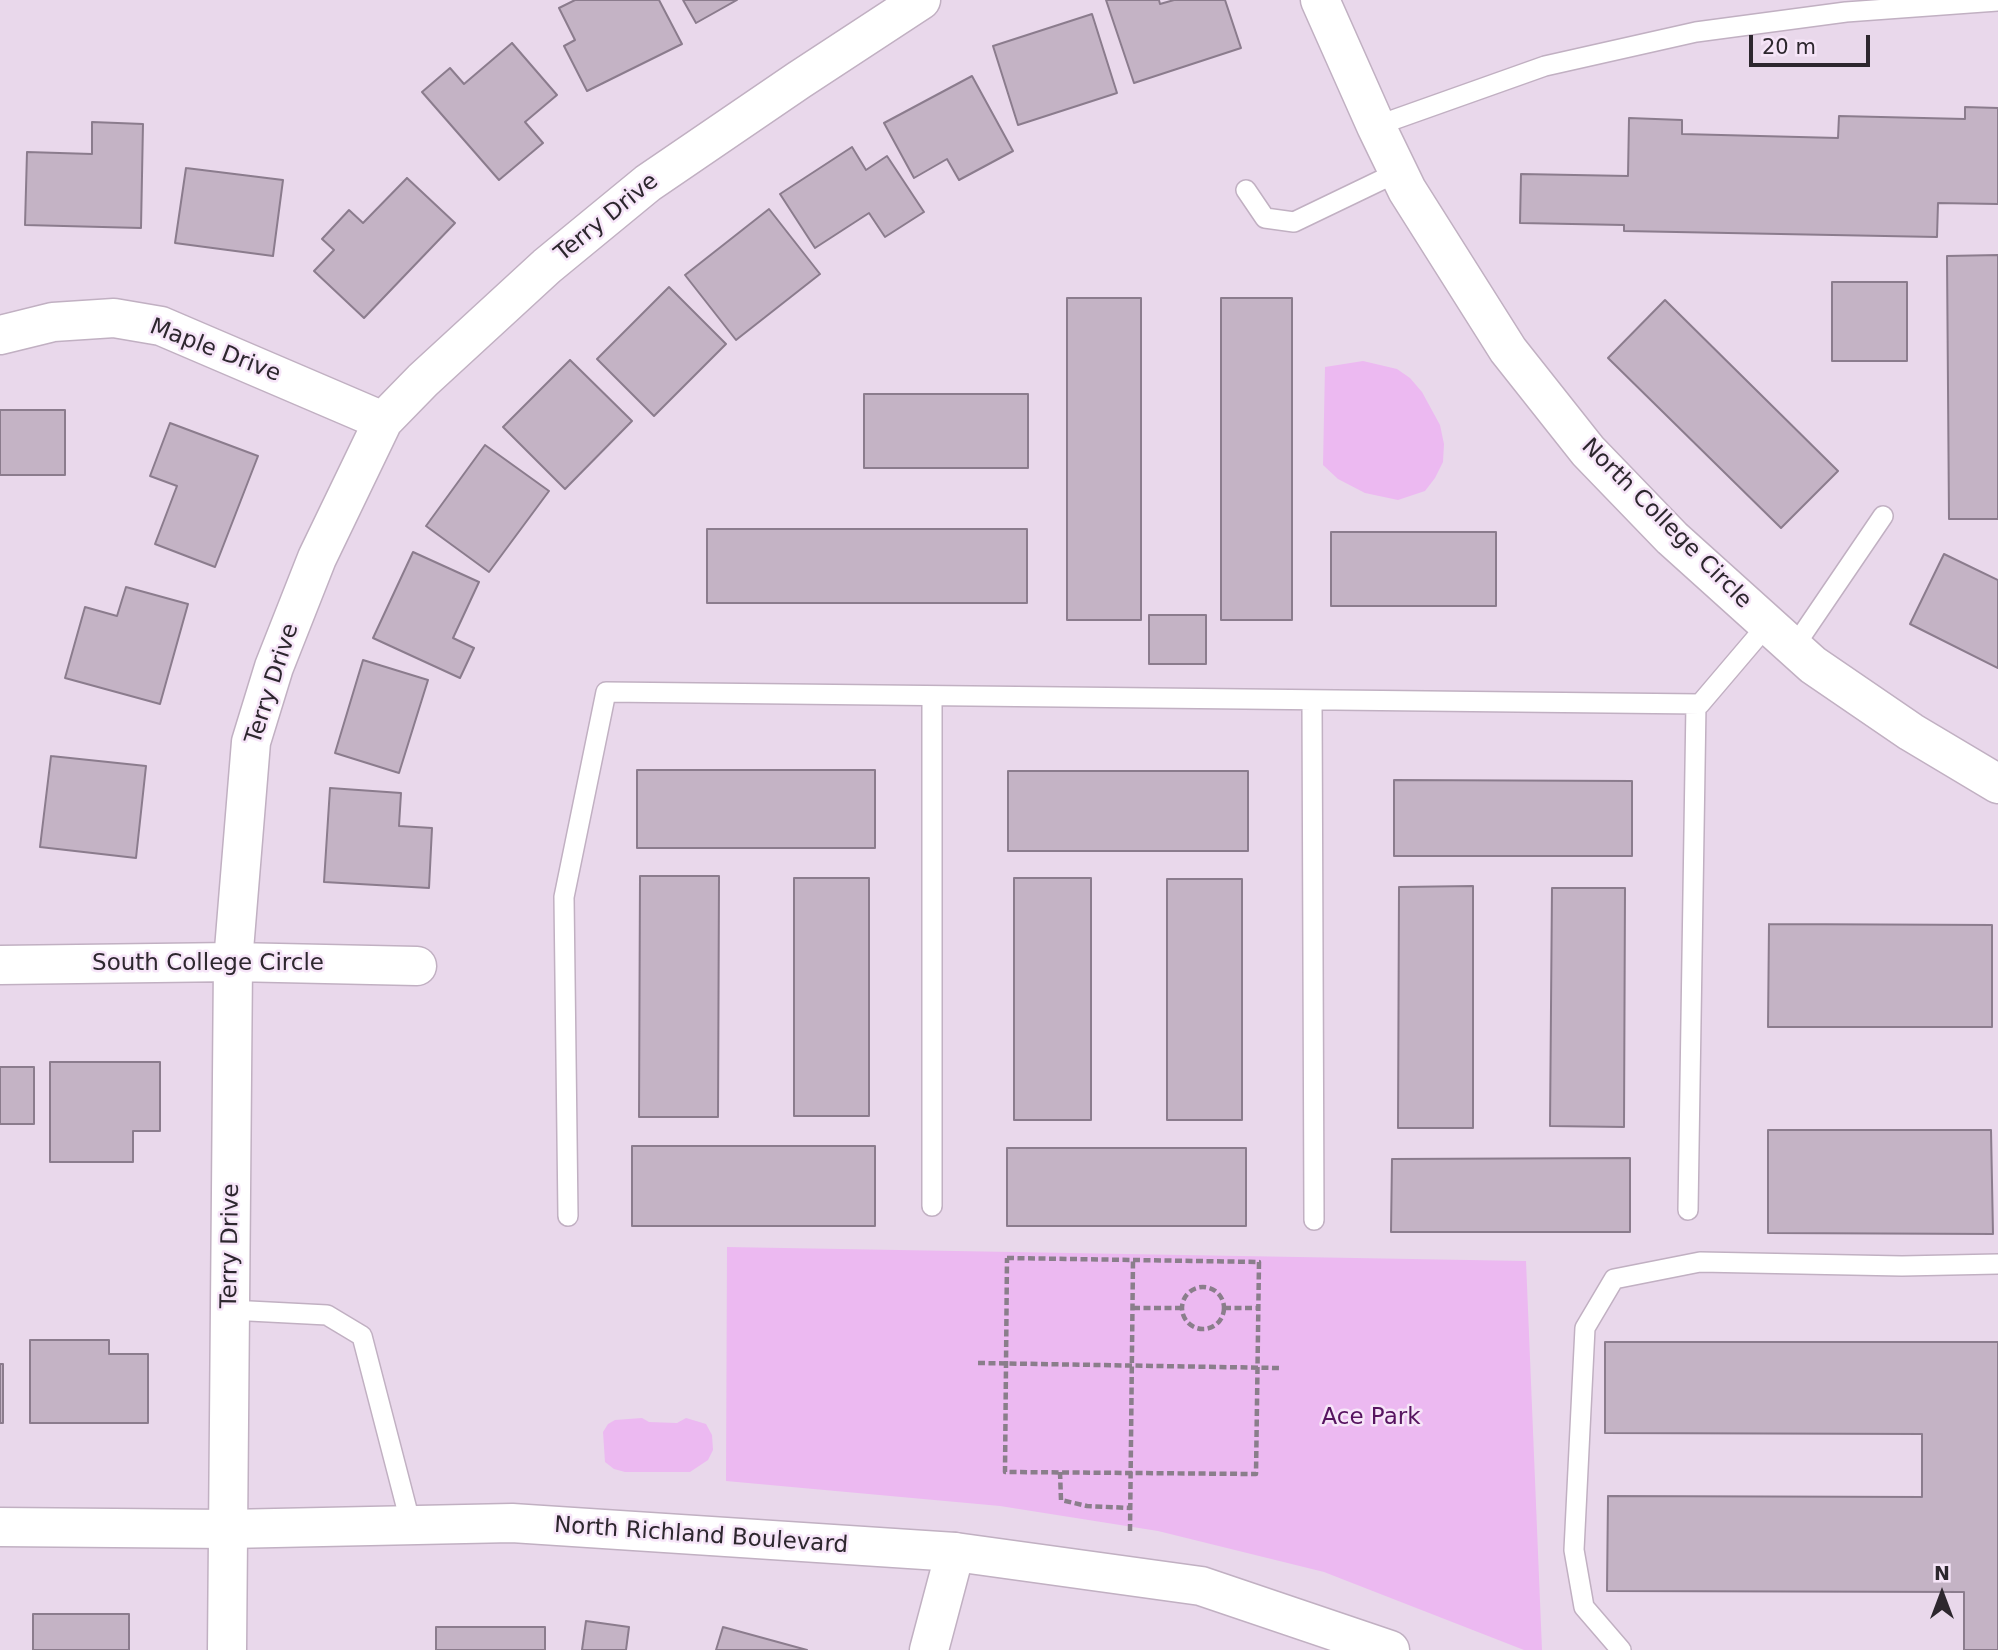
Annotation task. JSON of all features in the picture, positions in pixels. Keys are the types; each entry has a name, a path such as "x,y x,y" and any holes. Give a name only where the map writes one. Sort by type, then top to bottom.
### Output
{"street":[{"name":"Terry Drive","path":"228,1650 233,962 251,742 274,667 317,558 383,421 423,380 547,266 648,183 921,0"},
{"name":"North College Circle","path":"1320,0 1407,190 1508,350 1588,451 1672,538 1813,665 1911,732 1998,784"},
{"name":"Maple Drive","path":"0,335 53,322 102,318 161,326 383,421"},
{"name":"South College Circle","path":"0,965 233,962 417,966"},
{"name":"North Richland Boulevard","path":"0,1527 228,1529 512,1523 955,1552 1201,1586 1390,1650"},
{"path":"929,1650 955,1552"}],"lane":[{"path":"1376,127 1545,66 1696,32 1846,12 1998,1"},
{"path":"1246,190 1265,218 1294,222 1398,172"},
{"path":"568,1216 564,897 606,692 1700,704 1781,636 1883,516"},
{"path":"932,696 932,1206"},
{"path":"1312,700 1314,1220"},
{"path":"1688,1210 1696,704"},
{"path":"1621,1650 1584,1607 1574,1550 1585,1328 1614,1279 1700,1262 1902,1266 1998,1264"},
{"path":"230,1310 327,1315 362,1336 411,1525"}],"path":[{"path":"1007,1258 1259,1262 1258,1308 1256,1474 1005,1472 1007,1258"},
{"path":"1130,1531 1133,1260"},
{"path":"1200,1286 1219,1294 1224,1308 1221,1320 1216,1326 1202,1330 1184,1319 1181,1308 1183,1298 1200,1286"},
{"path":"1132,1308 1181,1308"},
{"path":"1224,1308 1258,1308"},
{"path":"978,1363 1279,1368"},
{"path":"1060,1472 1061,1500 1087,1506 1130,1508"}],"green space":[{"path":"1363,361 1397,369 1410,378 1422,392 1440,425 1444,444 1443,462 1425,491 1398,500 1365,493 1338,479 1323,465 1325,367"},
{"name":"Ace Park","path":"727,1247 1526,1261 1542,1650 1524,1650 1324,1572 1158,1531 1000,1506 726,1481"},
{"path":"642,1418 649,1422 677,1423 686,1418 706,1424 712,1435 713,1450 708,1460 690,1472 625,1472 614,1469 605,1462 603,1432 608,1424 615,1420"}],"building":[{"path":"575,0 659,0 682,44 587,91 564,46 575,40 559,8"},
{"path":"683,0 737,0 696,23"},
{"path":"1106,0 1159,0 1160,4 1174,0 1225,0 1241,48 1134,83"},
{"path":"1092,14 1117,93 1018,125 993,46"},
{"path":"512,43 557,95 525,122 543,143 499,180 422,92 450,68 464,84"},
{"path":"972,76 1013,151 959,180 947,159 914,178 884,123"},
{"path":"1965,107 1998,108 1998,204 1938,203 1937,237 1624,231 1624,225 1520,223 1521,174 1628,176 1629,118 1682,120 1682,134 1838,138 1839,116 1965,119"},
{"path":"92,122 143,124 141,228 25,225 27,152 92,154"},
{"path":"852,147 866,170 887,156 924,212 885,237 869,213 815,248 780,194"},
{"path":"186,168 283,180 273,256 175,243"},
{"path":"407,178 455,223 364,318 314,271 334,250 322,239 349,210 363,223"},
{"path":"769,209 820,274 736,340 685,275"},
{"path":"1998,255 1998,519 1949,519 1947,256"},
{"path":"1832,282 1907,282 1907,361 1832,361"},
{"path":"669,287 726,344 654,416 597,359"},
{"path":"1067,298 1141,298 1141,620 1067,620"},
{"path":"1221,298 1292,298 1292,620 1221,620"},
{"path":"1665,300 1838,471 1781,528 1608,358"},
{"path":"570,360 632,421 565,489 503,427"},
{"path":"864,394 1028,394 1028,468 864,468"},
{"path":"0,410 65,410 65,475 0,475"},
{"path":"170,423 258,456 215,567 155,544 177,486 150,476"},
{"path":"485,445 549,491 489,572 426,526"},
{"path":"707,529 1027,529 1027,603 707,603"},
{"path":"1331,532 1496,532 1496,606 1331,606"},
{"path":"413,552 479,582 453,638 474,648 460,678 373,638"},
{"path":"1944,554 1998,580 1998,668 1910,624"},
{"path":"126,587 188,604 160,704 65,678 85,607 117,616"},
{"path":"1149,615 1206,615 1206,664 1149,664"},
{"path":"363,660 428,680 399,773 335,753"},
{"path":"51,756 146,766 136,858 40,847"},
{"path":"637,770 875,770 875,848 637,848"},
{"path":"1008,771 1248,771 1248,851 1008,851"},
{"path":"1394,780 1632,781 1632,856 1394,856"},
{"path":"330,788 401,793 399,826 432,828 429,888 324,882"},
{"path":"640,876 719,876 718,1117 639,1117"},
{"path":"794,878 869,878 869,1116 794,1116"},
{"path":"1014,878 1091,878 1091,1120 1014,1120"},
{"path":"1167,879 1242,879 1242,1120 1167,1120"},
{"path":"1473,886 1473,1128 1398,1128 1399,887"},
{"path":"1552,888 1625,888 1624,1127 1550,1126"},
{"path":"1769,924 1992,925 1992,1027 1768,1027"},
{"path":"50,1062 160,1062 160,1131 133,1131 133,1162 50,1162"},
{"path":"0,1067 34,1067 34,1124 0,1124"},
{"path":"1768,1130 1991,1130 1993,1234 1768,1233"},
{"path":"632,1146 875,1146 875,1226 632,1226"},
{"path":"1007,1148 1246,1148 1246,1226 1007,1226"},
{"path":"1630,1158 1630,1232 1391,1232 1392,1159"},
{"path":"30,1340 109,1340 109,1354 148,1354 148,1423 30,1423"},
{"path":"1605,1342 1998,1342 1998,1650 1964,1650 1964,1592 1607,1591 1608,1496 1922,1497 1922,1434 1605,1433"},
{"path":"0,1364 3,1364 3,1423 0,1423"},
{"path":"33,1614 129,1614 129,1650 33,1650"},
{"path":"586,1621 629,1627 626,1650 582,1650"},
{"path":"436,1627 545,1627 545,1650 436,1650"},
{"path":"723,1627 807,1650 716,1650"}]}
